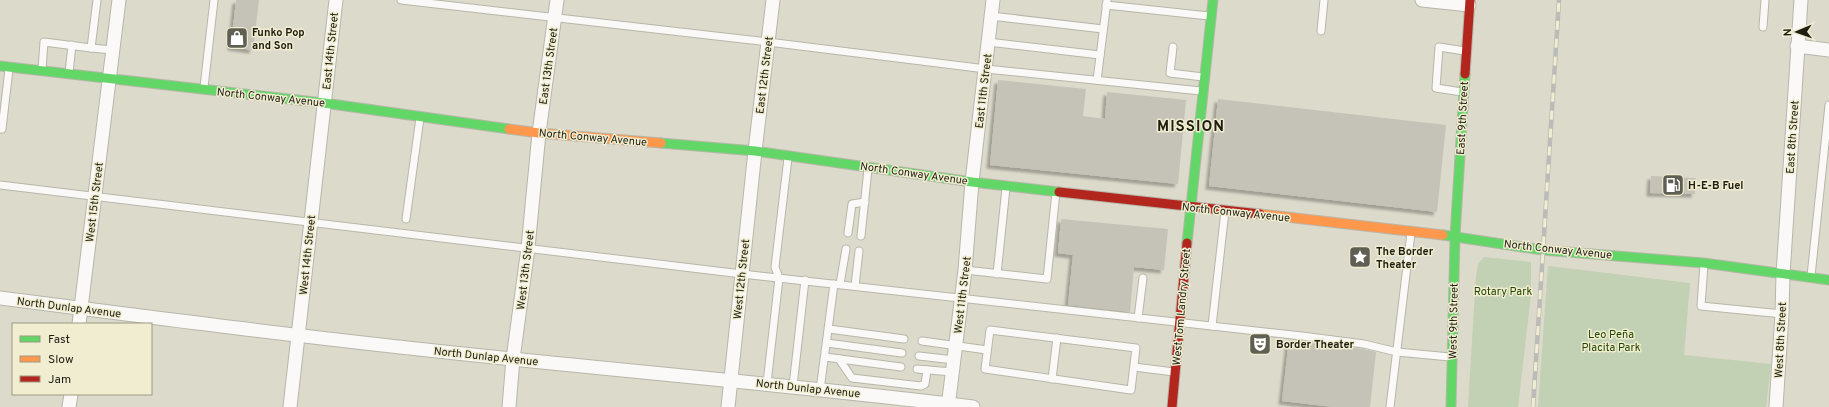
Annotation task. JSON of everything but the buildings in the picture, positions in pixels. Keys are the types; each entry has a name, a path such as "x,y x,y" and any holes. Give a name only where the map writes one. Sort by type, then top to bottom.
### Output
{"main road":[{"name":"West Tom Landry Street","path":"1172,407 1181,322 1190,207 1213,0"},
{"name":"East 9th Street","path":"1455,236 1470,3"},
{"name":"North Conway Avenue","path":"0,66 203,90 324,102 540,133 755,151 972,182 1455,236 1542,250 1704,263 1829,280"},
{"name":"West 9th Street","path":"1451,407 1455,236"}],"street":[{"name":"West 15th Street","path":"79,323 119,0"},
{"name":"East 14th Street","path":"324,102 336,0"},
{"name":"East 13th Street","path":"540,133 557,0"},
{"name":"East 12th Street","path":"755,151 773,0"},
{"name":"East 11th Street","path":"972,182 993,0"},
{"path":"1422,0 1470,3"},
{"name":"East 8th Street","path":"1783,274 1801,0"},
{"path":"1797,46 1829,50"},
{"name":"West 14th Street","path":"290,407 324,102"},
{"name":"West 13th Street","path":"509,407 513,359 528,248 540,133"},
{"name":"West 12th Street","path":"728,407 755,151"},
{"name":"West 11th Street","path":"948,405 962,298 972,182"},
{"name":"West 8th Street","path":"1776,407 1783,274"},
{"name":"North Dunlap Avenue","path":"0,298 298,335 513,359 730,379 973,407"},
{"path":"69,407 70,395"}],"lane":[{"path":"91,48 97,0"},
{"path":"203,90 214,0"},
{"path":"402,0 1203,92"},
{"path":"1321,31 1324,0"},
{"path":"1763,27 1765,0"},
{"path":"1097,80 1106,2 1211,17"},
{"path":"991,16 1103,29"},
{"path":"41,71 44,42 113,50"},
{"path":"988,42 1100,55"},
{"path":"69,74 72,45"},
{"path":"1464,92 1436,88 1439,47 1467,51"},
{"path":"1173,48 1170,73 1205,77"},
{"path":"0,129 2,129 10,67"},
{"path":"1811,278 1829,105"},
{"path":"406,219 420,116"},
{"path":"767,384 779,278 775,267 788,155"},
{"path":"861,236 868,167"},
{"path":"0,185 742,274 1181,322 1364,344 1396,352 1452,357"},
{"path":"997,274 1007,186"},
{"path":"965,270 1047,279 1056,192"},
{"path":"848,233 852,204 865,202"},
{"path":"1212,326 1225,211"},
{"path":"1390,407 1411,231"},
{"path":"820,390 828,329 846,249"},
{"path":"855,286 859,251"},
{"path":"1704,263 1701,306 1782,314"},
{"path":"1138,318 1143,278"},
{"path":"793,386 805,280"},
{"path":"828,329 904,339"},
{"path":"990,330 1057,338 1136,348 1131,390 985,369 990,330"},
{"path":"1052,379 1057,338"},
{"path":"922,341 987,350"},
{"path":"827,344 902,353"},
{"path":"919,356 953,366"},
{"path":"825,357 901,367"},
{"path":"839,359 852,378 920,386 925,384 927,370"},
{"path":"918,369 927,370 953,366"},
{"path":"1134,367 1176,372"}],"green space":[{"name":"Rotary Park","path":"1484,257 1531,262 1531,295 1518,407 1468,407 1476,276 1478,264"},
{"name":"Leo Peña Placita Park","path":"1548,266 1690,283 1684,355 1771,364 1766,407 1538,407"}],"railway":[{"path":"1533,407 1559,0"}],"traffic: fast":[{"path":"1187,243 1213,0"},
{"path":"0,66 324,103 509,129"},
{"path":"1451,407 1455,236 1465,74"},
{"path":"661,143 755,151 972,182 1059,192"},
{"path":"1443,235 1542,250 1704,263 1829,280"}],"traffic: slow":[{"path":"509,129 539,133 661,143"},
{"path":"1260,214 1443,235"}],"traffic: jam":[{"path":"1465,74 1470,0"},
{"path":"1059,192 1260,214"},
{"path":"1172,407 1187,243"}],"place":[{"name":"Funko Pop and Son","path":"237,38"},
{"name":"H-E-B Fuel","path":"1673,185"},
{"name":"The Border Theater","path":"1360,257"},
{"name":"Border Theater","path":"1260,344"}],"district":[{"name":"MISSION","path":"1191,126"}]}
